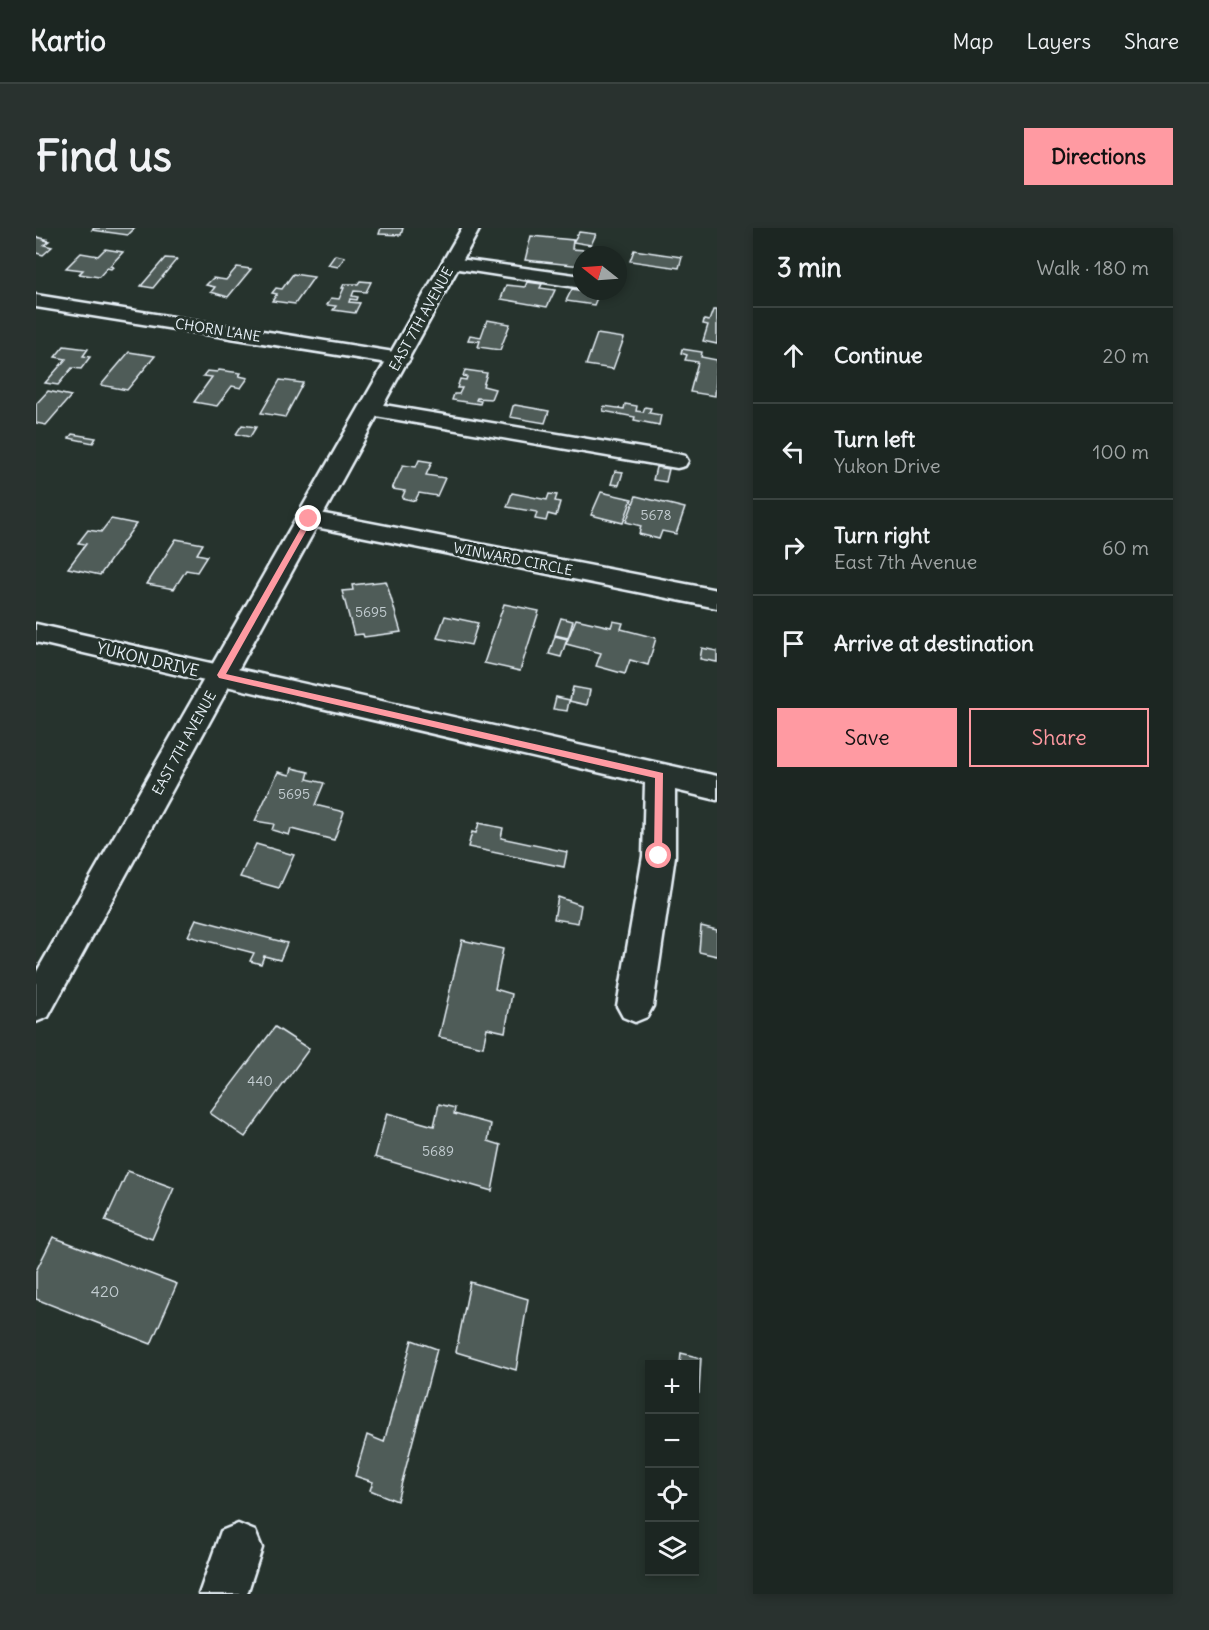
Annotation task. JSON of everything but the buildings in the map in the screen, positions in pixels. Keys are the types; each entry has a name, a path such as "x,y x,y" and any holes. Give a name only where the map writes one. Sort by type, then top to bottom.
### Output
{"street":[{"name":"EAST 7TH AVENUE","path":"36,1006 400,359 471,228"},
{"path":"452,263 573,281"},
{"name":"CHORN LANE","path":"36,301 400,359"},
{"path":"372,409 677,461"},
{"name":"WINWARD CIRCLE","path":"309,519 717,599"},
{"name":"YUKON DRIVE","path":"36,633 717,788"},
{"path":"635,1006 659,856 660,775"},
{"path":"223,1594 238,1548"}],"route":[{"path":"309,519 221,675 660,775 659,856"}]}
